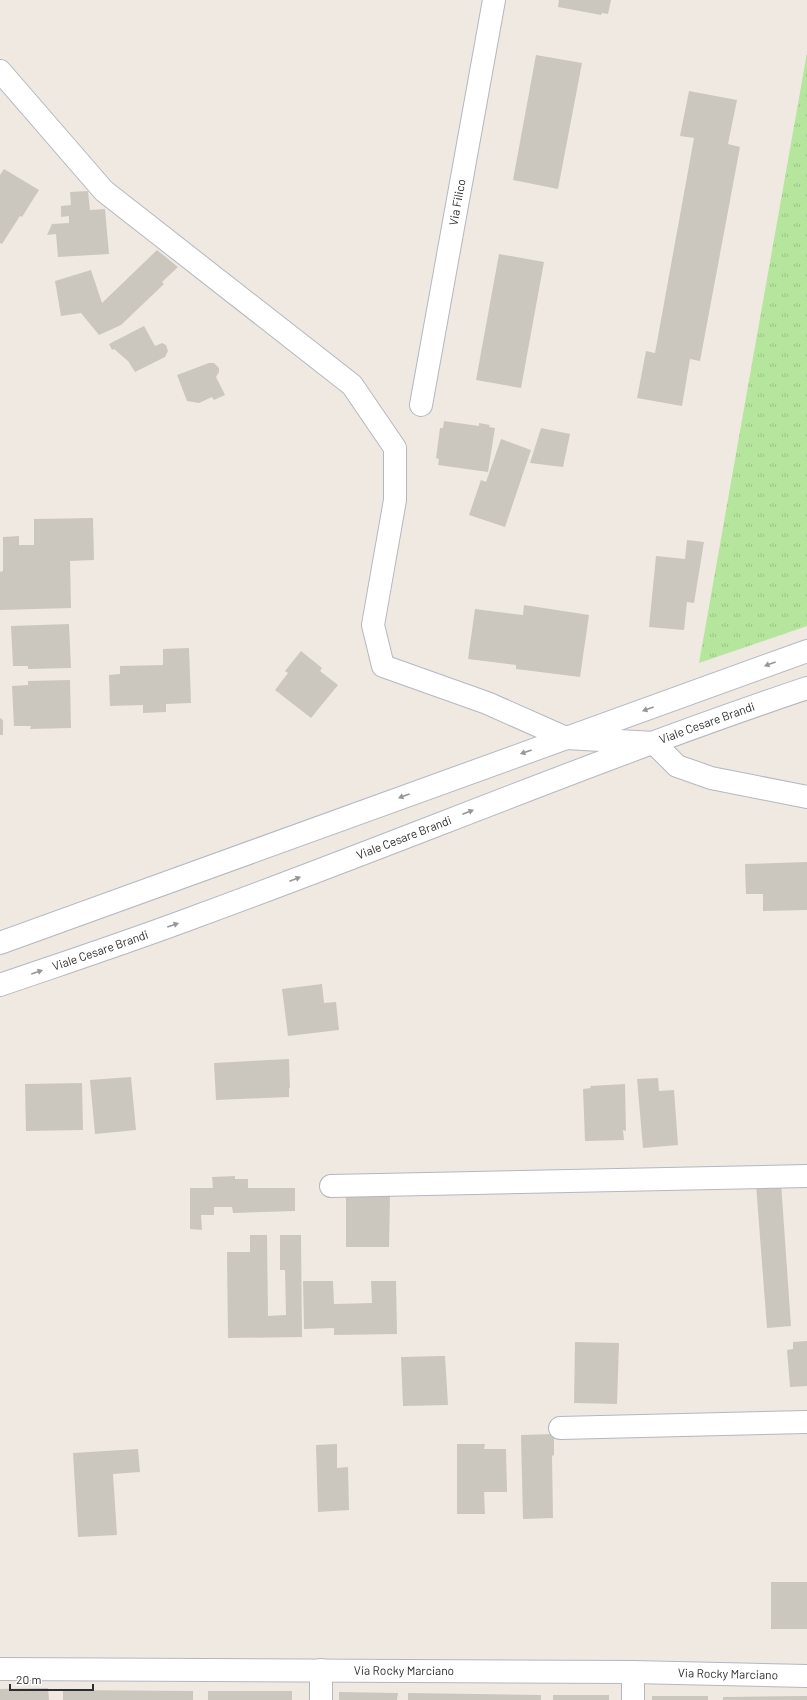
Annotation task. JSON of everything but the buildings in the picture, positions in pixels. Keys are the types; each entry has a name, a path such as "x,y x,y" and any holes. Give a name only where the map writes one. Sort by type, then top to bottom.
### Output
{"street":[{"name":"Via Filico","path":"420,405 494,0"},
{"path":"0,72 104,191 352,385 395,448 394,500 373,625 383,666 487,703 566,738 654,742 677,766 704,776 807,797"},
{"path":"0,943 807,650"},
{"name":"Viale Cesare Brandi","path":"0,985 200,916 654,742 807,688"},
{"path":"331,1186 807,1176"},
{"path":"560,1428 807,1422"},
{"name":"Via Rocky Marciano","path":"0,1669 633,1672 807,1676"},
{"path":"321,1670 321,1700"},
{"path":"633,1672 633,1700"}],"green space":[{"path":"807,53 807,626 699,663"}]}
